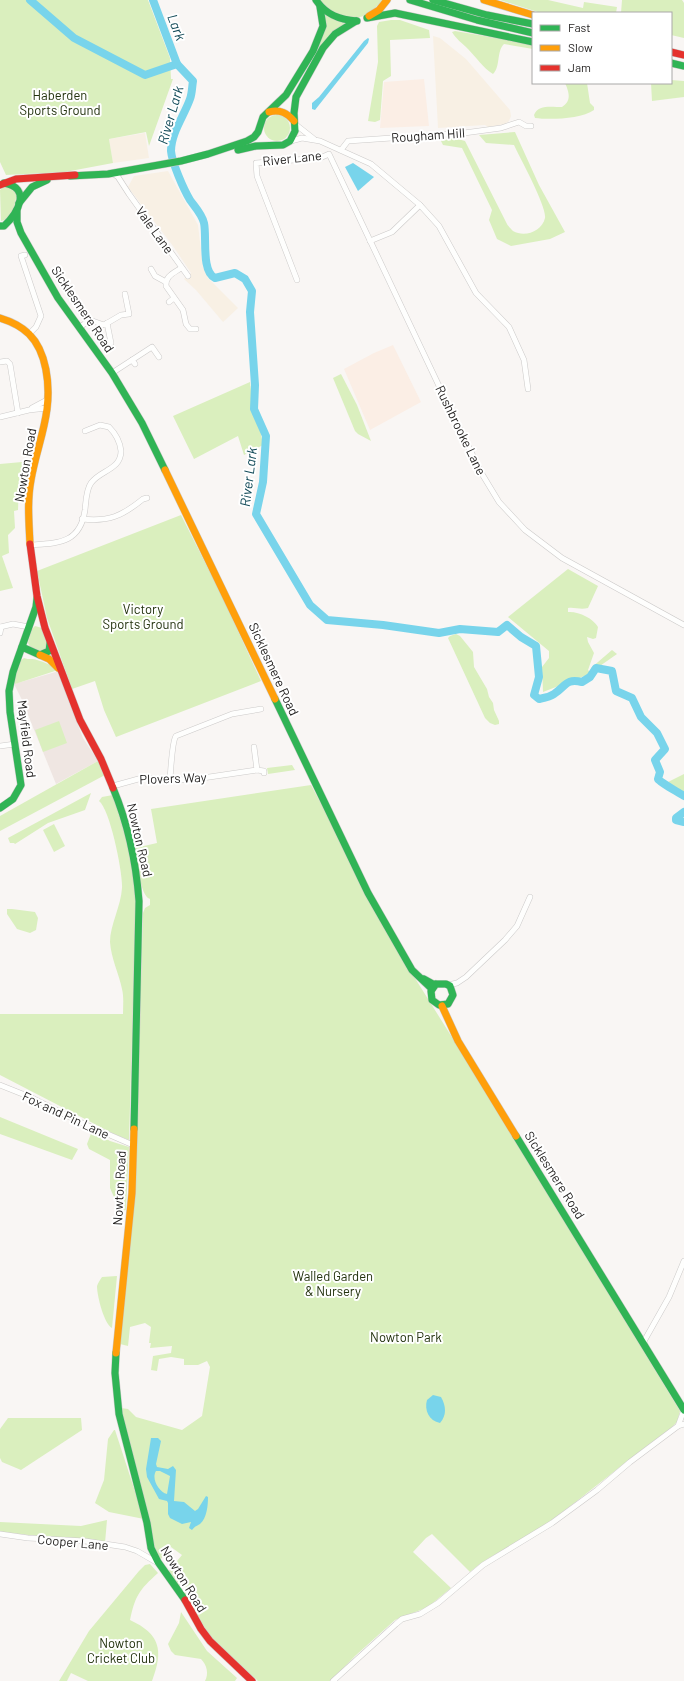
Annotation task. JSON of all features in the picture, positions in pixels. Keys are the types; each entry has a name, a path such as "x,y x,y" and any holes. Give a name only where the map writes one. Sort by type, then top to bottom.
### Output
{"main road":[{"path":"1,184 16,179 70,176 195,158 247,141 254,137 263,117 286,95 313,51 323,26 320,7 316,0"},
{"path":"367,18 379,10 386,0"},
{"path":"410,0 477,20 532,33"},
{"path":"433,0 487,15 532,24"},
{"path":"484,0 532,15"},
{"path":"320,7 338,19 356,21"},
{"path":"208,154 217,155 256,146 277,144 283,145 290,141 295,131 294,104 296,97 326,44 335,34 356,21 395,13 532,42"},
{"path":"672,52 684,55"},
{"path":"672,63 684,66"},
{"path":"268,112 282,111 290,116 294,123"},
{"path":"261,124 265,137 277,144"},
{"path":"70,176 84,176 128,171 167,162"},
{"path":"2,226 9,222 30,189 37,183 58,177"},
{"name":"Sicklesmere Road","path":"1,184 13,184 18,189 20,196 18,206 18,226 35,259 58,298 112,373 129,400 155,449 368,893 412,970 434,987 430,994 432,1000 436,1004 445,1005 458,1041 684,1410"},
{"name":"Sicklesmere Road","path":"2,226 14,232 35,259"},
{"name":"Nowton Road","path":"0,318 12,322 29,334 43,359 47,380 47,408 31,481 28,510 30,545 37,596 45,628 78,716 98,752 114,786 134,853 139,901 140,947 132,1192 124,1282 116,1348 115,1373 119,1414 147,1523 151,1548 158,1562 179,1590 201,1629 210,1641 252,1681"},
{"name":"Mayfield Road","path":"0,808 13,800 19,792 21,786 10,712 9,691 10,681 36,607 37,596"},
{"path":"29,627 35,623 38,623 43,625 45,628"},
{"path":"40,655 49,651 49,639"},
{"name":"Nowton Road","path":"22,647 54,663 61,672"},
{"path":"434,987 443,983 450,987 452,998 445,1005"}],"street":[{"name":"Rougham Hill","path":"341,150 348,141 464,133 501,128 519,122 526,126 531,126"},
{"path":"294,123 315,140"},
{"path":"290,141 300,138 315,140 371,164 420,205 439,226 476,293 509,327 524,360 528,389"},
{"name":"River Lane","path":"297,280 257,176 256,162 320,158 329,154"},
{"name":"Rushbrooke Lane","path":"329,154 473,456 499,502 525,530 562,558 684,625"},
{"path":"122,184 124,176 128,171"},
{"name":"Vale Lane","path":"113,173 118,177 188,276"},
{"path":"370,241 392,232 420,205"},
{"path":"25,255 22,256 41,316 36,327 29,334"},
{"path":"181,268 168,277 166,286 183,310 186,324 190,329 196,329"},
{"path":"151,269 155,276 166,282"},
{"path":"80,327 90,320 104,325 121,315 129,314 125,294"},
{"path":"169,302 174,298"},
{"path":"107,323 111,342"},
{"name":"Sicklesmere Road","path":"112,373 133,362 152,347 159,357"},
{"path":"0,362 7,361 10,364 18,413"},
{"path":"29,410 47,400"},
{"path":"0,417 29,410 47,408"},
{"path":"30,545 69,539 74,534 82,519 91,483 114,466 119,460 121,452 117,438 109,427 100,425 89,431"},
{"path":"82,519 100,521 109,519 120,515 143,499 147,498"},
{"path":"0,633 0,627 13,624 29,627"},
{"path":"170,778 173,760 172,743 176,736 232,714 259,708"},
{"path":"0,746 15,744"},
{"path":"254,748 257,770 264,771 264,773"},
{"name":"Plovers Way","path":"114,786 142,778 190,780 257,770"},
{"path":"450,987 466,977 505,940 517,926 530,897"},
{"name":"Fox and Pin Lane","path":"0,1085 30,1097 82,1123 133,1145"},
{"path":"643,1343 669,1297 684,1261"},
{"path":"678,1426 684,1410"},
{"path":"333,1681 402,1619 420,1614 438,1604 483,1565 552,1523 597,1490 630,1462 678,1426 684,1424"},
{"name":"Cooper Lane","path":"0,1534 28,1538 85,1541 125,1547 158,1562"},
{"path":"145,1556 151,1548"}],"shaded area":[{"path":"433,36 440,38 466,59 510,110 511,116 509,121 505,124 488,127 485,125 438,128"},
{"path":"424,79 429,126 380,128 384,82"},
{"path":"145,133 149,158 113,163 109,139"},
{"path":"168,171 198,225 203,267 208,278 238,308 223,322 196,290 184,279 191,273 173,246 128,187 134,176"},
{"path":"393,345 421,402 370,430 344,369"},
{"path":"59,671 83,738 98,761 56,784 14,684"}],"green space":[{"name":"Haberden Sports Ground","path":"0,0 148,0 170,58 171,79 173,79 149,146 146,132 109,139 113,163 65,172 6,175 0,162"},
{"path":"320,0 383,0 365,15 349,18 333,12"},
{"path":"500,0 548,0 583,8 584,2 617,7 616,12 538,12"},
{"path":"622,0 682,0 684,3 684,38 672,35 672,12 621,12"},
{"path":"325,15 345,24 318,48"},
{"path":"400,20 429,30 430,38 390,40 391,76 383,81 380,120 375,122 368,121 378,62 377,26 379,22"},
{"path":"455,31 532,44 532,49 504,44 500,51 497,67 493,74 483,66 452,32"},
{"path":"672,80 684,81 684,97 652,101 651,84 672,84"},
{"path":"565,84 587,84 590,103 594,107 594,110 574,117 557,119 535,118 534,115 539,109 546,107 562,107 565,105 569,96"},
{"path":"277,115 286,119 290,128 286,137 277,141 268,137 264,128 268,119"},
{"path":"515,132 539,185 565,232 550,239 511,246 497,239 489,220 492,210 462,148 443,145 441,141 454,138 465,141 507,225 513,231 523,234 537,230 545,218 538,193 514,145 486,143 479,135"},
{"path":"5,186 17,190 17,194 12,213 1,221 0,190"},
{"path":"341,374 357,405 371,441 355,431 333,378"},
{"path":"250,382 252,398 263,445 244,455 238,436 194,459 173,416"},
{"path":"33,461 28,481 19,483 18,510 14,511 15,528 8,535 9,553 2,556 13,588 0,591 0,464"},
{"name":"Victory Sports Ground","path":"181,515 221,594 261,681 116,737 104,710 95,681 72,689 47,618 37,571"},
{"path":"568,569 598,586 588,608 568,608 568,612 585,616 593,621 598,627 596,638 593,639 587,637 594,653 588,670 590,672 593,670 591,668 612,650 617,654 587,675 543,692 542,667 549,658 549,651 508,617"},
{"path":"35,626 42,628 48,644 47,649 41,652 30,647 28,643 31,630"},
{"path":"456,634 460,636 473,652 474,667 487,689 499,724 495,725 490,723 485,718 448,638"},
{"path":"24,658 35,659 58,670 15,684 14,675 20,661"},
{"path":"59,721 67,743 43,752 35,730"},
{"path":"98,761 105,775 0,831 0,816"},
{"path":"292,765 295,770 268,774 267,768"},
{"path":"684,774 684,794 664,784"},
{"name":"Nowton Park","path":"311,785 408,967 485,1090 680,1411 677,1422 670,1429 574,1503 533,1533 487,1559 470,1572 432,1534 426,1538 413,1552 451,1588 428,1607 395,1620 355,1656 331,1681 258,1681 212,1639 183,1593 186,1587 184,1584 180,1586 168,1572 182,1555 171,1547 160,1560 155,1553 121,1408 128,1409 136,1417 182,1430 202,1416 210,1367 207,1361 198,1365 184,1365 184,1359 171,1357 159,1359 157,1371 151,1370 153,1356 171,1353 172,1346 150,1348 151,1343 149,1343 151,1327 145,1323 130,1327 128,1346 120,1344 135,1191 143,913 145,908 150,905 150,899 143,891 141,884 135,848 157,843 151,809"},
{"path":"91,793 85,810 48,823 15,844 10,843 8,838"},
{"path":"113,795 126,839 133,873 136,902 129,1140 114,1134 0,1075 0,1014 123,1014 123,992 110,942 110,936 120,902 122,880 111,828 103,806 99,801 102,797"},
{"path":"54,824 65,846 54,852 43,830"},
{"path":"7,909 35,912 38,918 36,930 30,933 17,929 7,914"},
{"path":"0,1117 78,1149 72,1160 0,1134"},
{"path":"92,1131 110,1141 129,1147 126,1210 120,1211 110,1188 110,1160 89,1149 87,1144"},
{"path":"117,1276 112,1328 104,1316 98,1296 97,1286 102,1277"},
{"path":"8,1418 81,1418 82,1430 21,1470 2,1462 0,1458 0,1429"},
{"path":"114,1430 144,1519 109,1512 95,1503 104,1480 108,1439"},
{"path":"107,1520 105,1543 0,1532 0,1522 81,1526"},
{"name":"Nowton Cricket Club","path":"150,1564 158,1573 146,1584 136,1599 130,1620 148,1631 157,1644 158,1660 152,1681 88,1681 71,1673 67,1681 59,1681 89,1631 139,1571 145,1565"},
{"path":"181,1612 207,1651 237,1678 235,1681 205,1681 207,1670 201,1659 175,1655 171,1651 168,1644 179,1623"}],"water":[{"path":"368,38 368,43 315,110 312,109 312,103 319,97"},
{"path":"353,163 374,177 358,191 345,167"},
{"path":"433,1395 441,1397 444,1404 445,1414 440,1423 436,1422 430,1417 426,1408 427,1400"},
{"path":"151,1438 158,1438 161,1441 156,1464 157,1467 168,1469 173,1466 176,1470 174,1501 184,1502 195,1511 198,1509 206,1496 208,1497 206,1515 200,1524 192,1530 189,1528 191,1522 182,1524 170,1518 168,1514 168,1503 167,1501 159,1499 147,1477 146,1469","holes":["156,1471 160,1471 170,1476 167,1494 161,1491 154,1478"]}],"waterway":[{"name":"River Lark","path":"30,0 74,38 145,75 177,64 193,81 190,99 173,138 171,151 172,156 185,190 202,217 204,223 205,253 208,269 215,278 235,273 245,279 252,291 250,312 255,385 254,409 266,436 263,482 256,514 310,605 327,620 383,625 439,633 460,629 498,632 507,625 521,637 536,646 539,677 534,695 539,699 552,695 569,682 582,682 590,677 596,668 612,671 616,691 632,698 641,717 657,733 665,749 655,760 660,772 658,779 684,796"},
{"name":"Lark","path":"153,0 177,64"},
{"name":"River Lark","path":"684,812 676,818 676,820 684,822"}],"traffic: fast":[{"path":"316,0 324,9 334,16 357,21"},
{"path":"410,0 477,20 532,33"},
{"path":"433,0 487,15 532,24"},
{"path":"70,176 108,174 181,161 208,154 247,141 254,137 258,132 263,117 286,95 313,51 323,26 320,7"},
{"path":"367,18 395,13 532,42"},
{"path":"238,150 256,146 283,145 290,141 295,131 294,113 296,97 323,48 335,34 356,21"},
{"path":"672,63 684,66"},
{"path":"19,203 32,187 47,180"},
{"path":"0,226 4,226 9,221 18,208 20,202 18,190 13,186 4,183"},
{"path":"17,210 17,222 21,233 58,298 112,373 142,423 165,470"},
{"path":"0,808 13,799 21,785 10,712 9,691 13,672 36,607 37,598"},
{"path":"22,647 40,655 49,651 50,643"},
{"path":"275,699 368,893 412,970 432,989"},
{"path":"113,788 127,829 136,872 139,901 134,1129"},
{"path":"424,979 433,984 446,984 450,986 453,995 448,1004 439,1005 432,1000 431,991 436,984"},
{"path":"516,1136 684,1410"},
{"path":"116,1353 115,1373 119,1414 147,1523 151,1548 158,1562 185,1600"}],"traffic: slow":[{"path":"369,16 379,10 387,0"},
{"path":"484,0 532,15"},
{"path":"269,112 283,112 294,121"},
{"path":"0,318 11,322 29,334 40,350 46,369 48,390 46,418 33,471 29,496 30,544"},
{"path":"165,470 275,699"},
{"path":"40,655 49,659 58,668"},
{"path":"442,1006 458,1041 516,1136"},
{"path":"116,1353 132,1193 134,1129"}],"traffic: jam":[{"path":"672,52 684,55"},
{"path":"0,185 16,179 75,175"},
{"path":"30,544 37,596 45,628 80,720 101,759 113,788"},
{"path":"185,1600 201,1629 210,1641 252,1681"}],"park label":[{"name":"Walled Garden & Nursery","path":"333,1284"}]}
